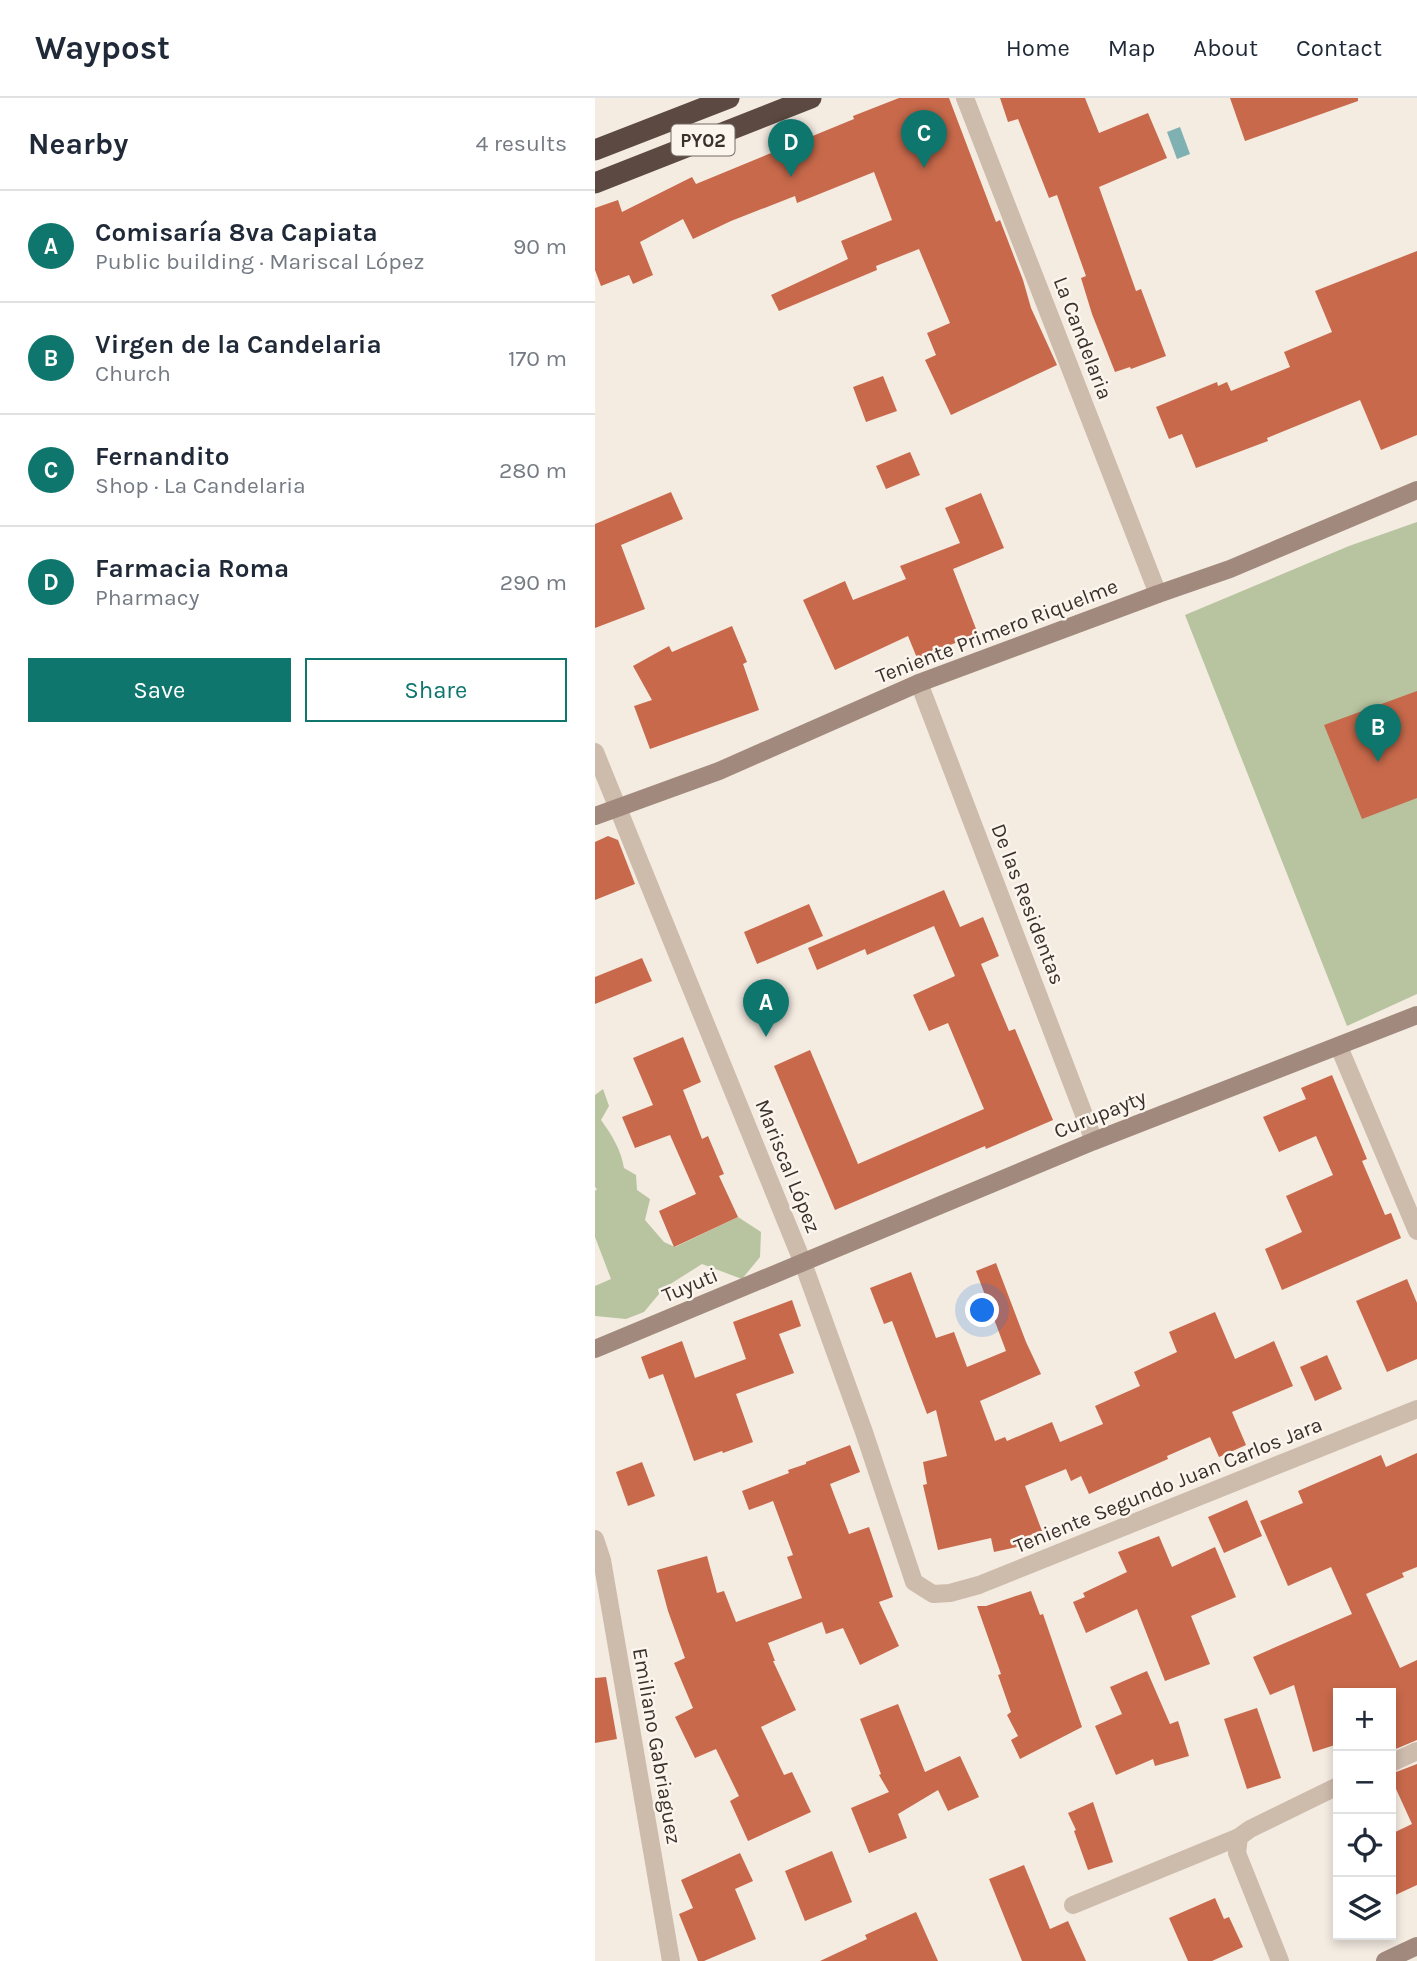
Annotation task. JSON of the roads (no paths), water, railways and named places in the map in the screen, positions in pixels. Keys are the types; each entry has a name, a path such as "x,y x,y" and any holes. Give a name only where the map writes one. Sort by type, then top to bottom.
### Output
{"highway":[{"name":"PY02","path":"595,150 729,98"},
{"name":"PY02","path":"595,183 811,98"}],"street":[{"name":"La Candelaria","path":"965,98 1158,594"},
{"name":"Teniente Primero Riquelme","path":"595,817 719,771 919,683 1230,569 1417,490"},
{"name":"De las Residentas","path":"919,683 1094,1140"},
{"name":"Mariscal López","path":"595,752 803,1263 914,1582 933,1594"},
{"name":"Curupayty","path":"803,1263 1094,1140 1417,1015"},
{"path":"1339,1046 1417,1231"},
{"name":"Tuyuti","path":"595,1349 803,1263"},
{"name":"Teniente Segundo Juan Carlos Jara","path":"933,1594 979,1585 1417,1409"},
{"name":"Emiliano Gabriaguez","path":"595,1539 605,1574 671,1961"},
{"path":"1396,1761 1417,1751"},
{"path":"1073,1905 1239,1837 1333,1788"},
{"path":"1239,1837 1237,1853 1280,1961"},
{"path":"1385,1961 1417,1946"}],"water":[{"path":"1180,127 1190,154 1177,159 1167,132"}],"place":[{"name":"Fernandito","path":"924,168"},
{"name":"Farmacia Roma","path":"791,177"},
{"name":"Virgen de la Candelaria","path":"1378,762"},
{"name":"Comisaría 8va Capiata","path":"766,1037"}]}
